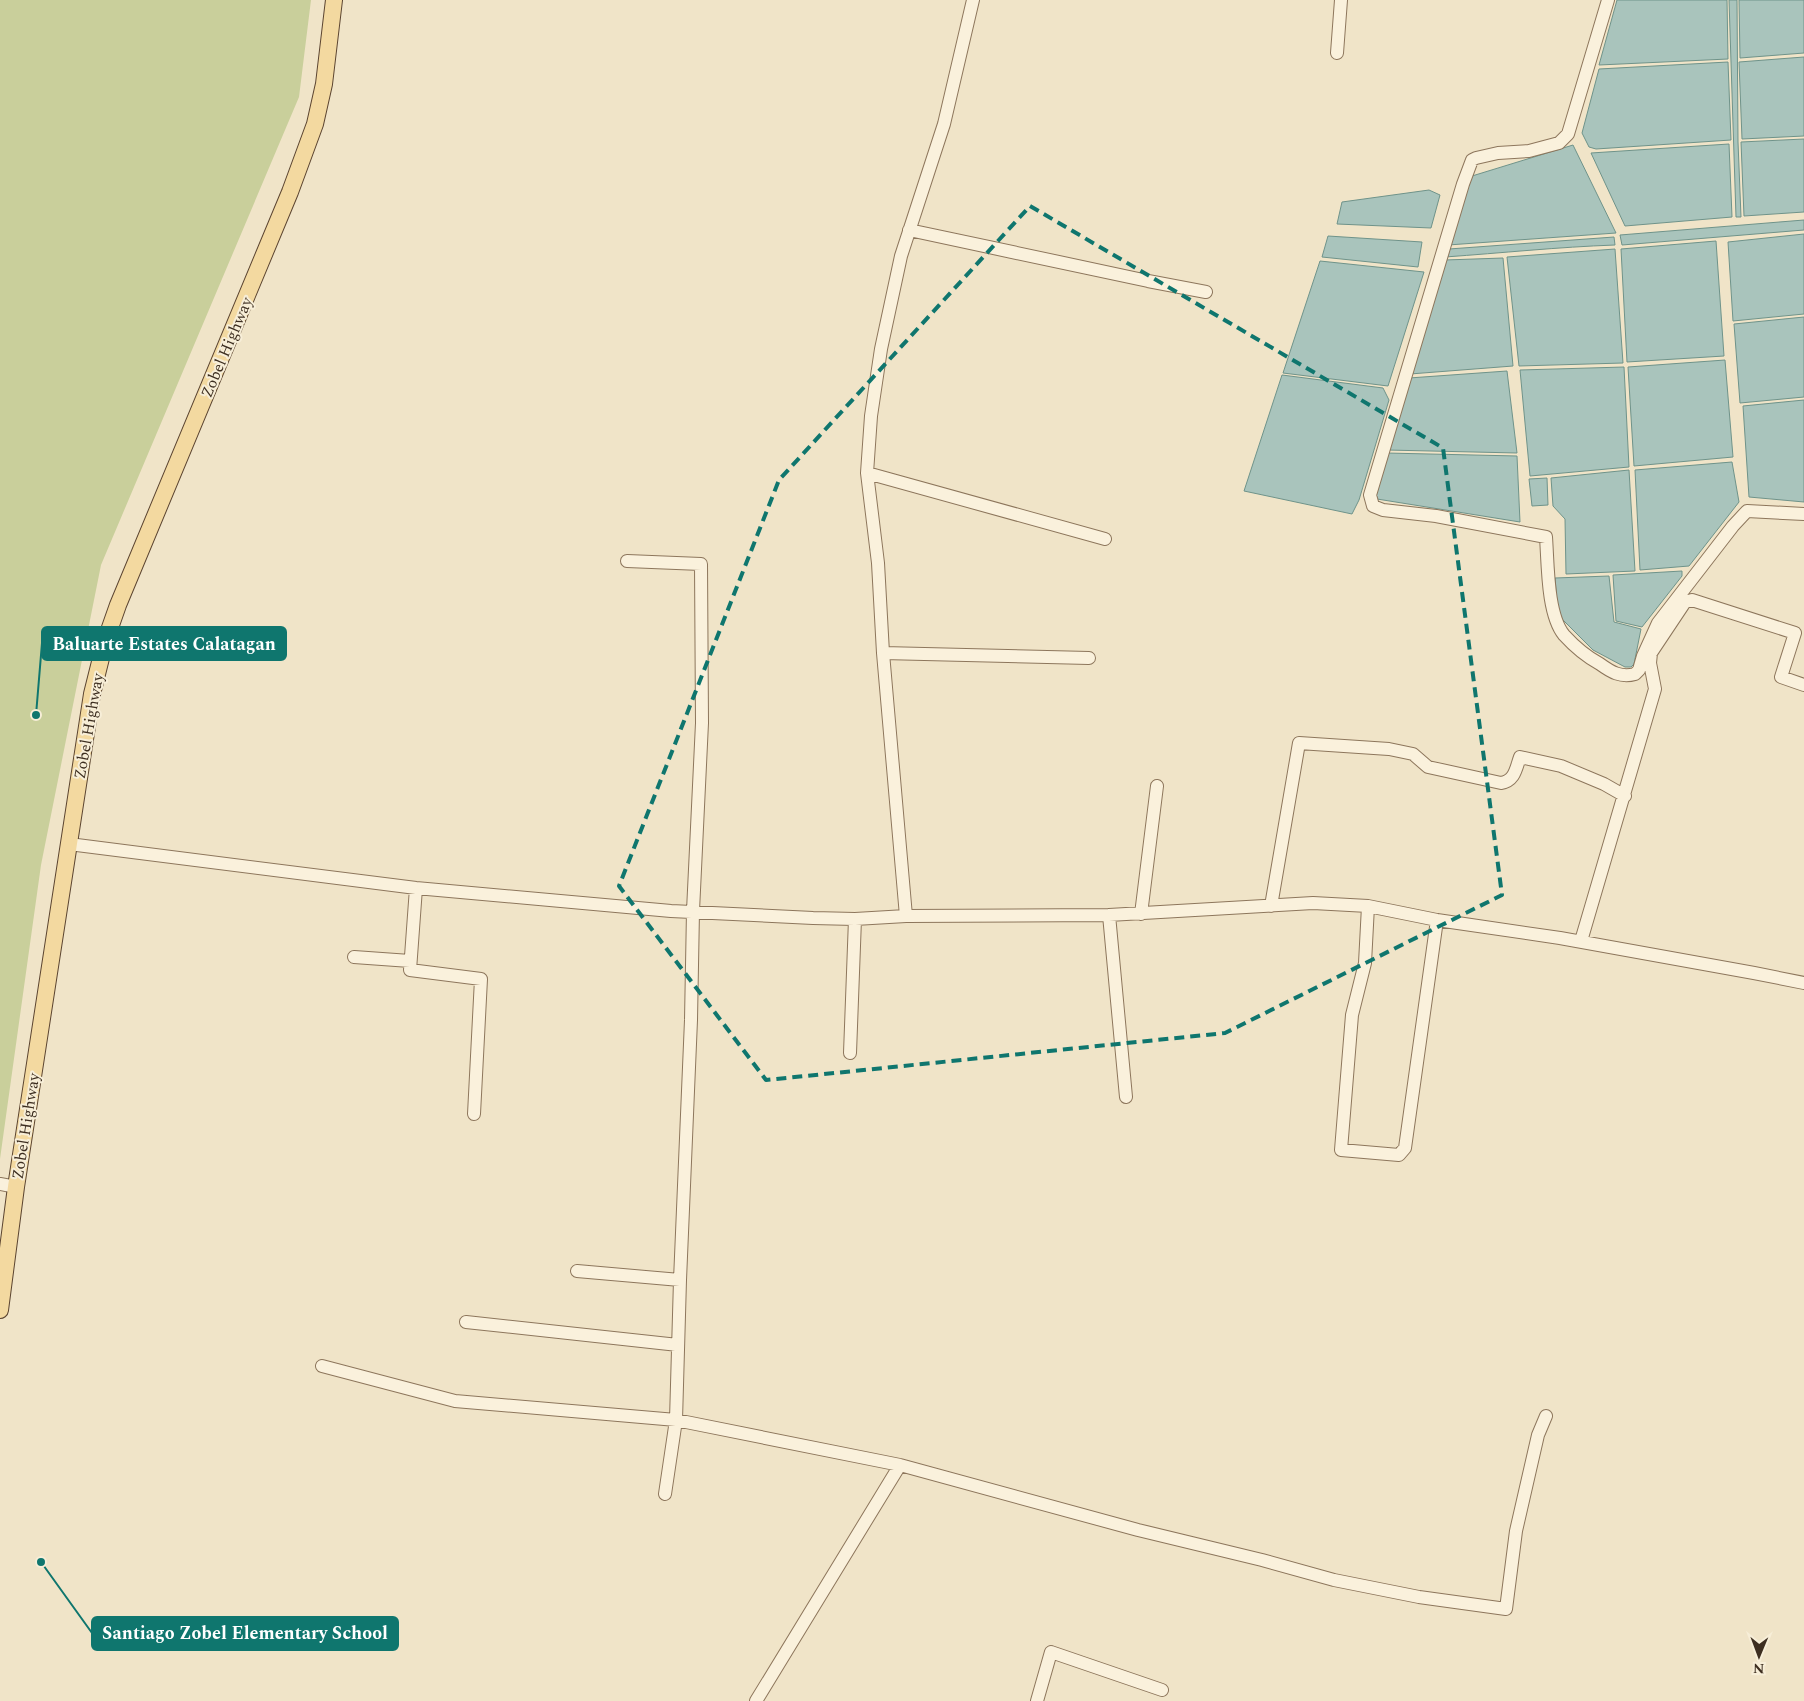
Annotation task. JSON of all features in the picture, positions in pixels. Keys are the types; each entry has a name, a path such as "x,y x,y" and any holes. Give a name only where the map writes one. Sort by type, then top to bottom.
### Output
{"main road":[{"name":"Zobel Highway","path":"0,1310 8,1186 69,844 92,694 105,642 122,595 290,192 315,124 324,84 334,0"}],"street":[{"path":"906,916 883,653 878,563 867,472 871,416 880,349 901,256 944,124 974,0"},
{"path":"1337,53 1341,0"},
{"path":"1608,0 1568,134 1558,143 1529,151 1498,153 1472,160 1463,184 1370,500 1373,506 1383,510 1436,516 1546,537 1555,617 1564,634 1589,658 1622,676 1635,674 1639,670 1643,656 1658,623 1733,526 1747,511 1804,514"},
{"path":"909,230 1206,292"},
{"path":"867,472 1105,539"},
{"path":"627,561 702,564 702,723 693,911 691,1020 676,1420 665,1494"},
{"path":"1581,942 1655,689 1650,664 1651,653 1685,602 1692,600 1795,632 1781,677 1804,685"},
{"path":"883,653 1090,658"},
{"path":"1270,906 1299,743 1389,749 1413,754 1428,767 1501,783 1508,782 1513,778 1520,757 1561,766 1604,784 1625,796"},
{"path":"1141,914 1157,786"},
{"path":"69,844 416,888 671,911 855,919 906,916 1141,914 1312,903 1368,906 1436,920 1581,942 1754,973 1804,984"},
{"path":"416,888 410,970 481,979 474,1114"},
{"path":"1368,906 1365,962 1352,1014 1341,1150 1399,1154 1405,1148 1436,920"},
{"path":"1109,915 1126,1097"},
{"path":"850,1053 855,919"},
{"path":"354,957 410,961"},
{"path":"577,1271 680,1280"},
{"path":"466,1322 678,1345"},
{"path":"322,1366 455,1401 676,1420 900,1465 1138,1530 1262,1560 1334,1580 1419,1597 1506,1609 1516,1531 1538,1435 1546,1416"},
{"path":"756,1701 900,1465"},
{"path":"1037,1701 1051,1652 1162,1690"}],"highlighted area":[{"path":"1030,206 1443,448 1502,895 1225,1033 766,1080 619,886 779,480"}],"green space":[{"path":"0,0 311,0 299,97 101,565 41,865 0,1159"}],"water":[{"path":"1617,0 1727,0 1728,59 1599,65"},
{"path":"1729,0 1737,0 1738,142 1741,217 1736,217"},
{"path":"1739,0 1804,0 1804,53 1740,58"},
{"path":"1804,57 1804,136 1742,139 1739,62"},
{"path":"1728,62 1731,140 1596,149 1589,147 1582,133 1599,69"},
{"path":"1804,139 1804,212 1744,216 1741,142"},
{"path":"1729,144 1732,217 1625,226 1591,153"},
{"path":"1573,145 1616,233 1448,245 1472,176"},
{"path":"1429,190 1440,195 1431,228 1337,224 1342,202"},
{"path":"1804,220 1804,230 1622,245 1620,235"},
{"path":"1804,234 1804,314 1733,321 1728,242"},
{"path":"1328,236 1422,242 1418,267 1322,257"},
{"path":"1614,237 1615,245 1445,257 1449,249"},
{"path":"1716,241 1724,356 1627,362 1621,249"},
{"path":"1615,249 1623,363 1519,366 1507,257"},
{"path":"1503,258 1513,366 1410,374 1445,260"},
{"path":"1320,261 1424,272 1388,386 1283,373"},
{"path":"1804,317 1804,397 1740,403 1734,324"},
{"path":"1725,360 1733,457 1634,466 1628,367"},
{"path":"1624,367 1629,467 1530,476 1520,370"},
{"path":"1507,371 1517,453 1387,450 1409,378"},
{"path":"1282,375 1383,388 1389,400 1359,500 1352,514 1244,491"},
{"path":"1804,400 1804,502 1749,497 1743,406"},
{"path":"1386,453 1517,456 1520,522 1377,499 1374,494"},
{"path":"1732,462 1739,502 1689,566 1640,570 1635,470"},
{"path":"1629,470 1635,571 1566,574 1565,519 1553,506 1551,478"},
{"path":"1547,478 1548,505 1532,506 1529,479"},
{"path":"1682,571 1682,576 1642,627 1616,621 1613,575"},
{"path":"1609,576 1614,622 1641,629 1634,664 1631,667 1625,667 1593,650 1558,615 1555,578"}],"place":[{"name":"Baluarte Estates Calatagan","path":"36,715"},
{"name":"Santiago Zobel Elementary School","path":"41,1562"}]}
